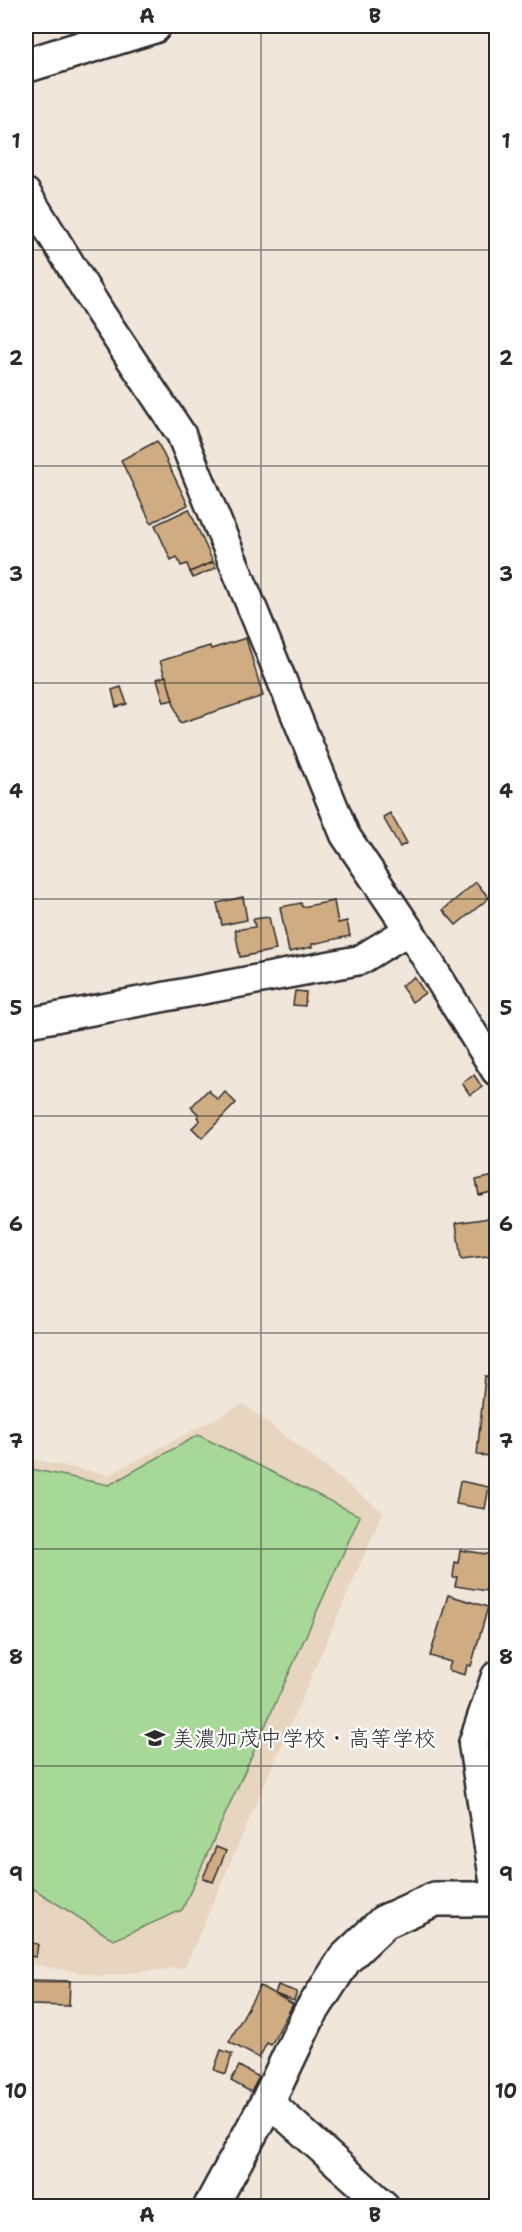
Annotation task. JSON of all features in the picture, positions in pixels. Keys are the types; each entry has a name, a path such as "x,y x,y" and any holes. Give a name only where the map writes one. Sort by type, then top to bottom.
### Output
{"street":[{"path":"31,64 154,26"},
{"path":"26,193 100,314 181,434 345,835 409,930 496,1071"},
{"path":"26,1023 360,960 409,930"},
{"path":"496,1676 474,1744 496,1892"},
{"path":"211,2206 268,2101 309,2014 345,1959 384,1922 435,1899 496,1899"},
{"path":"268,2101 385,2206"}],"shaded area":[{"name":"美濃加茂中学校・高等学校","path":"243,1404 383,1512 185,1967 101,1976 26,1963 26,1458 109,1475"}],"green space":[{"name":"美濃加茂中学校・高等学校","path":"198,1435 360,1516 182,1910 114,1940 26,1884 26,1468 109,1485"}],"building":[{"path":"157,441 188,505 151,523 121,460"},
{"path":"189,509 213,562 190,572 187,564 181,566 177,557 171,560 155,525"},
{"path":"213,562 216,568 193,578 190,572"},
{"path":"246,638 263,696 180,723 160,661"},
{"path":"166,676 173,700 164,702 157,679"},
{"path":"121,687 127,704 116,707 112,690"},
{"path":"390,813 407,843 400,847 383,817"},
{"path":"476,882 489,898 456,925 443,910"},
{"path":"243,897 247,920 222,925 217,903"},
{"path":"334,901 338,923 347,921 350,936 312,944 312,947 289,952 280,907 301,903 302,907"},
{"path":"269,917 276,950 240,957 235,930 255,927 253,919"},
{"path":"414,977 425,993 412,1002 401,986"},
{"path":"295,991 306,992 305,1006 293,1005"},
{"path":"474,1075 482,1087 470,1095 462,1083"},
{"path":"208,1090 218,1100 225,1092 236,1103 202,1138 192,1128 200,1120 197,1117 199,1115 191,1107"},
{"path":"494,1176 496,1191 479,1195 476,1180"},
{"path":"496,1217 496,1255 461,1259 456,1223"},
{"path":"485,1376 496,1377 496,1463 493,1463 494,1456 477,1455"},
{"path":"460,1481 489,1487 485,1509 456,1504"},
{"path":"460,1550 492,1555 487,1591 455,1586 457,1577 453,1577 455,1562 458,1563"},
{"path":"448,1595 488,1607 471,1666 467,1665 465,1675 448,1670 451,1662 430,1656"},
{"path":"216,1847 226,1851 213,1882 203,1878"},
{"path":"26,1942 38,1944 36,1957 26,1955"},
{"path":"30,1980 70,1981 69,2006 29,2005"},
{"path":"278,1985 297,1992 294,2001 275,1994"},
{"path":"260,1986 293,2004 271,2045 267,2043 259,2058 229,2042"},
{"path":"221,2050 232,2054 226,2074 214,2070"},
{"path":"239,2066 259,2077 251,2092 231,2081"}],"place":[{"name":"美濃加茂中学校・高等学校","path":"155,1738"}]}
